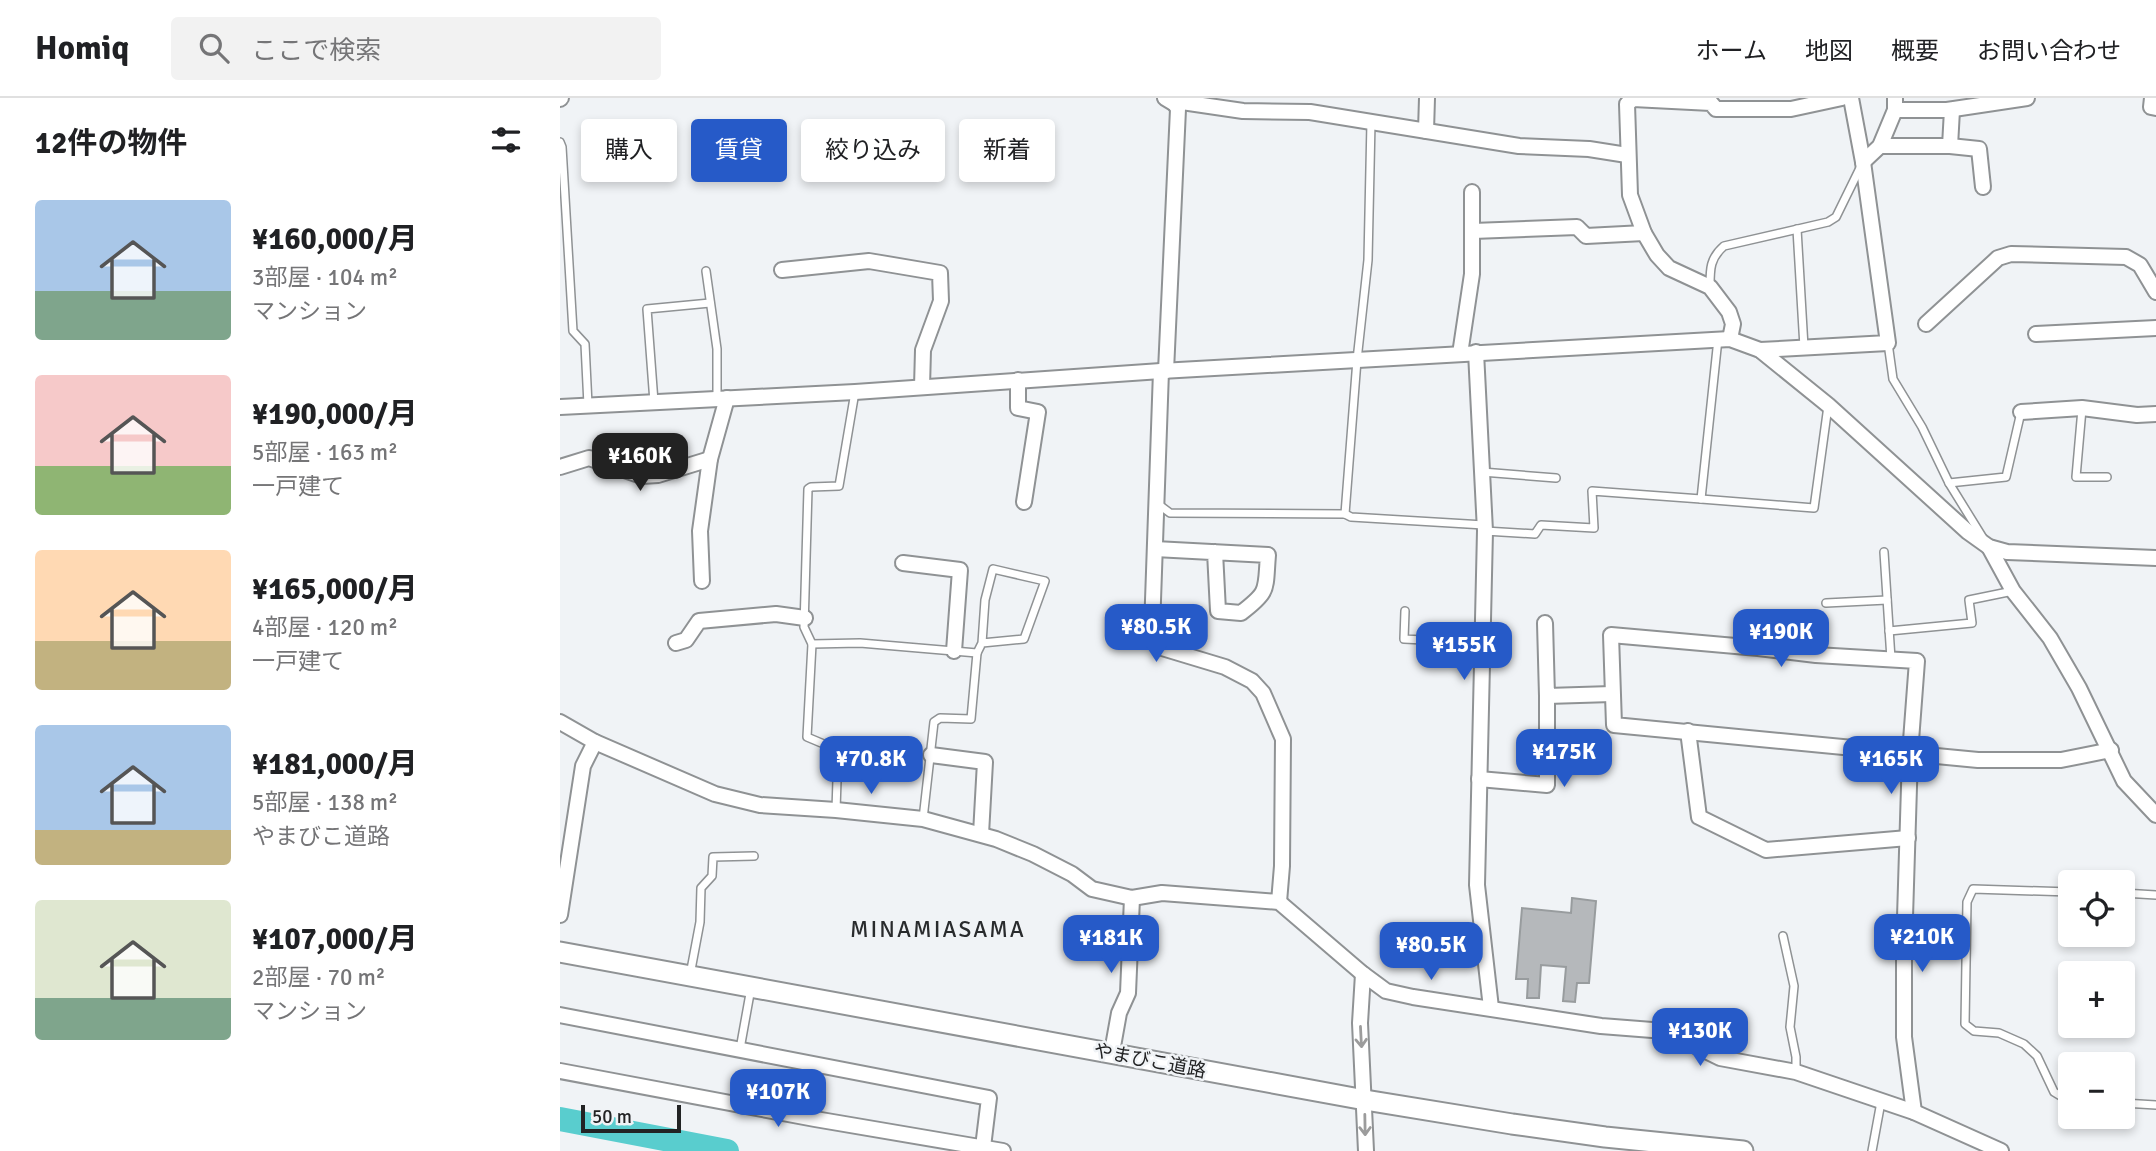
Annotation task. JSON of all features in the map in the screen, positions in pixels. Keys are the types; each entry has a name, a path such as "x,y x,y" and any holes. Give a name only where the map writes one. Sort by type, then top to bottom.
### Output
{"street":[{"path":"1426,131 1427,98"},
{"path":"1724,339 1733,324 1729,312 1710,287 1669,268 1657,255 1644,233 1630,195 1627,104 1633,99 1711,103 1716,109 1791,109 1842,98"},
{"path":"560,407 855,392 1164,371 1724,339 1760,350 1888,343 1863,162 1851,98"},
{"path":"1863,162 1880,146 1895,104 1952,110 2027,98"},
{"path":"2152,98 2151,107 2156,108"},
{"path":"1170,101 1243,111 1310,112 1519,146 1588,149 1627,155"},
{"path":"1170,101 1178,109 1156,503 1152,629 1154,641 1162,648 1225,667 1252,681 1263,693 1283,739 1283,839 1279,902"},
{"path":"1950,146 1952,110"},
{"path":"1880,146 1950,146 1979,149 1983,187"},
{"path":"1460,354 1472,274 1472,192"},
{"path":"1473,231 1577,227 1586,236 1644,233"},
{"path":"1926,324 1998,258 2011,254 2126,257 2140,265 2156,292"},
{"path":"782,270 869,261 940,273 941,301 923,350 922,387"},
{"path":"2036,334 2156,328"},
{"path":"1760,350 1828,405 1968,532 1989,547 2007,552 2156,558"},
{"path":"1476,352 1485,528 1477,885 1491,1008"},
{"path":"1018,380 1018,408 1038,412 1024,502"},
{"path":"702,581 700,531 722,399"},
{"path":"2021,412 2082,408 2137,415 2156,414"},
{"path":"560,467 589,458 642,476 658,475 710,459"},
{"path":"1989,547 2013,592 2050,638 2079,688 2124,781 2156,815"},
{"path":"1155,549 1215,552 1268,555 1265,590 1261,597 1241,612 1218,611 1215,552"},
{"path":"903,563 960,570 954,651"},
{"path":"676,643 686,640 699,621 775,614 805,618"},
{"path":"1479,779 1546,785 1545,623"},
{"path":"1914,1112 1904,1037 1904,950 1910,754 1916,661 1816,655 1611,635 1614,725 1910,754 1978,760 2061,760 2110,750"},
{"path":"1547,696 1612,694"},
{"path":"560,722 595,742 715,794 760,805 923,820 981,834 1034,854 1072,874 1092,889 1132,898 1162,893 1279,902 1363,974 1386,990 1425,999 1601,1026 1665,1031 1720,1058 1796,1072 1914,1112 2001,1151"},
{"path":"1688,732 1699,817 1766,850 1908,838"},
{"path":"560,915 583,766 595,742"},
{"path":"930,755 985,762 981,834"},
{"path":"1112,1052 1119,1013 1128,993 1132,898"},
{"name":"やまびこ道路","path":"560,952 1365,1100 1578,1133 1743,1151"},
{"path":"1363,974 1360,1023 1366,1151"},
{"path":"560,1015 989,1098 983,1147"},
{"path":"560,1071 1003,1151"}],"lane":[{"path":"1345,514 1368,260 1371,121"},
{"path":"560,142 573,331 585,344 587,405"},
{"path":"1710,287 1710,264 1715,253 1724,246 1828,222 1836,217 1863,162"},
{"path":"1797,229 1804,347"},
{"path":"706,271 722,399"},
{"path":"654,402 647,309 710,303"},
{"path":"1701,499 1724,339"},
{"path":"1888,343 1893,379 1922,427 1949,483 1989,547"},
{"path":"836,810 838,750 807,737 812,644 804,628 808,489 839,486 855,392"},
{"path":"1156,503 1170,513 1345,514 1351,517 1535,534 1541,525 1594,528 1592,491 1814,508 1828,405"},
{"path":"2082,408 2076,477 2107,477"},
{"path":"1949,483 2006,477 2021,412"},
{"path":"1482,472 1556,478"},
{"path":"1884,552 1891,659"},
{"path":"923,820 934,722 940,718 971,719 977,653 982,643 985,600 993,569 1045,581 1024,639 982,643"},
{"path":"1889,631 1972,624 1969,600 2013,592"},
{"path":"1826,603 1888,600"},
{"path":"1405,611 1404,639 1483,643"},
{"path":"812,644 860,643 977,653"},
{"path":"690,976 700,922 701,888 712,876 713,857 754,856"},
{"path":"2058,892 1973,888 1967,902 1965,1024 1974,1031 1999,1033 2024,1044 2037,1056 2054,1092 2058,1094"},
{"path":"2135,894 2156,895"},
{"path":"1783,936 1794,986 1790,1027 1796,1072"},
{"path":"740,1049 751,987"},
{"path":"1872,1151 1881,1102"},
{"path":"2135,1104 2156,1105"}],"building":[{"path":"1572,898 1596,901 1589,983 1577,983 1575,1002 1563,1001 1566,967 1541,965 1539,998 1527,998 1528,979 1516,979 1522,908 1571,913"}],"waterway":[{"path":"560,1119 727,1151"}],"district":[{"name":"MINAMIASAMA","path":"938,929"}]}
